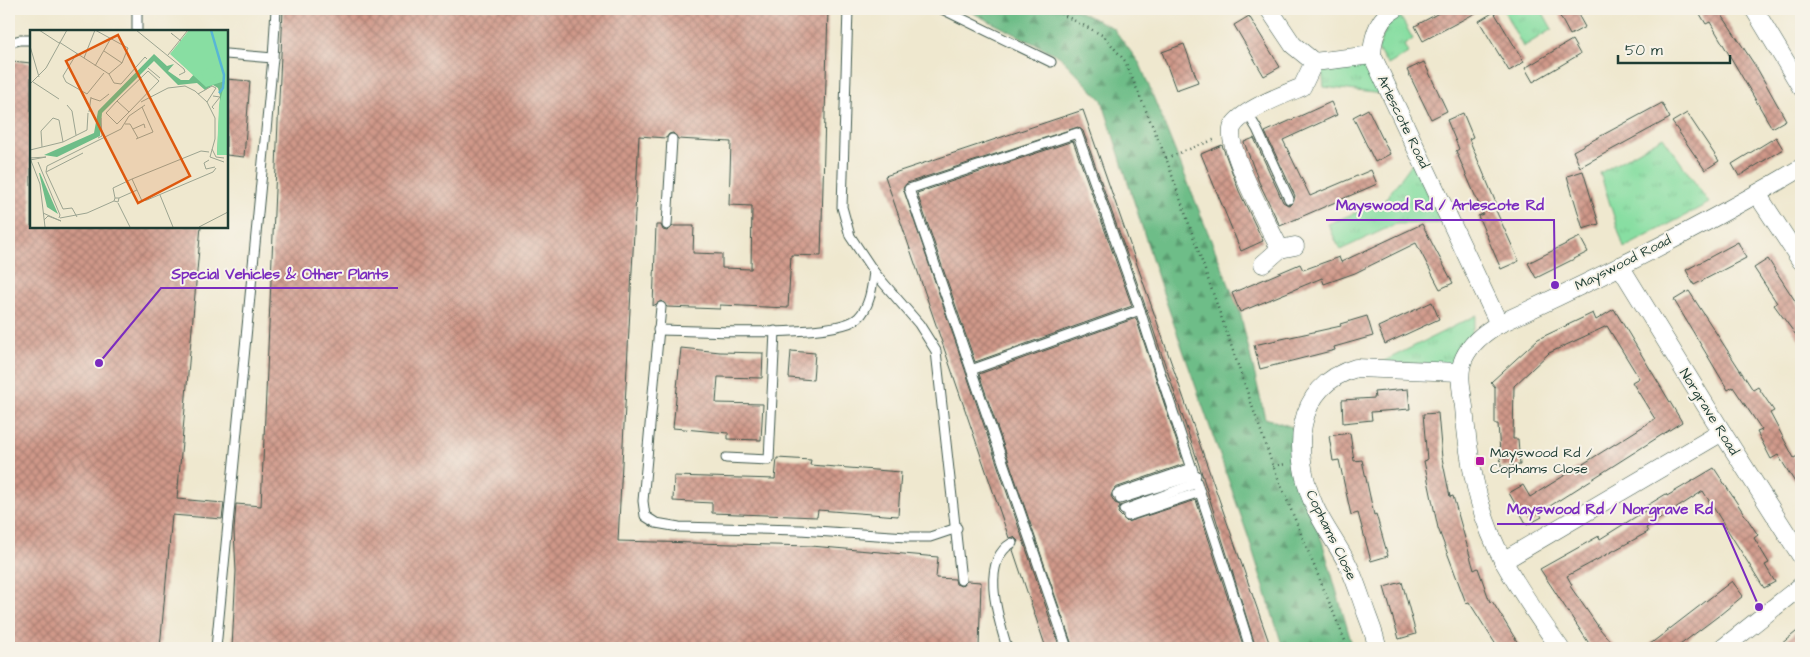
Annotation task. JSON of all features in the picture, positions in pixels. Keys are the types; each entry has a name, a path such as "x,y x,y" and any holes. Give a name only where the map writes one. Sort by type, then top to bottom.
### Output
{"street":[{"path":"1269,9 1293,44 1314,62 1372,55 1373,38 1385,14 1396,9"},
{"path":"1754,9 1801,87"},
{"name":"Arlescote Road","path":"1372,55 1498,324"},
{"path":"1262,264 1287,248 1242,171 1230,133 1233,124 1248,114 1272,99 1302,87 1314,62"},
{"name":"Mayswood Road","path":"1460,372 1464,359 1470,349 1483,334 1498,324 1620,266 1757,194 1801,168"},
{"path":"1757,194 1801,261"},
{"name":"Norgrave Road","path":"1620,266 1801,556"},
{"name":"Cophams Close","path":"1377,648 1367,613 1348,564 1314,506 1307,486 1302,462 1300,436 1306,413 1319,391 1344,372 1356,368 1460,372"},
{"path":"1460,372 1471,462 1488,525 1503,561 1560,648"},
{"path":"1503,561 1722,432"},
{"path":"1723,648 1801,586"}],"lane":[{"path":"136,30 137,9"},
{"path":"216,648 273,58 276,9"},
{"path":"848,9 842,207 850,236 874,272 919,324 936,351 951,500 957,528 962,580"},
{"path":"942,9 1051,62"},
{"path":"9,43 30,40"},
{"path":"228,54 273,58"},
{"path":"1248,114 1257,129 1289,199"},
{"path":"1067,648 909,189 1078,134 1140,310 1250,648"},
{"path":"667,225 672,139"},
{"path":"658,330 775,331 794,333 831,327 858,318 870,298 874,272"},
{"path":"661,307 644,501 645,516 656,523 679,527 800,530 906,537 930,537 957,528"},
{"path":"971,370 1140,310"},
{"path":"726,458 769,460 775,331"},
{"path":"1119,497 1196,479"},
{"path":"1126,513 1196,479"},
{"path":"1007,648 994,604 996,560 1012,543"}],"path":[{"path":"1052,9 1104,36 1125,61 1166,158 1273,466 1348,648"},
{"path":"1166,158 1230,133"}],"green space":[{"path":"965,9 1074,9 1113,28 1140,64 1240,312 1265,418 1295,428 1301,487 1322,541 1353,648 1283,648 1248,536 1161,287 1102,100 1059,56"},
{"path":"1503,9 1541,9 1552,29 1523,47"},
{"path":"1400,16 1413,39 1404,45 1408,53 1388,65 1378,50 1388,22"},
{"path":"1365,63 1382,94 1324,87 1322,69"},
{"path":"1663,137 1709,203 1624,248 1600,173"},
{"path":"1413,162 1442,223 1396,224 1340,250 1328,224 1384,201"},
{"path":"1477,315 1470,337 1451,365 1380,363"}],"building":[{"path":"283,9 828,9 821,256 791,255 788,308 720,305 720,309 667,307 661,301 653,306 656,225 661,225 663,230 667,231 673,226 694,226 693,253 722,254 722,268 751,269 752,206 729,205 731,142 678,139 673,133 669,134 666,138 639,136 618,541 811,546 938,557 936,578 955,579 956,584 961,586 967,581 981,582 979,648 232,648 236,571 234,531 236,504 261,506"},
{"path":"1446,9 1483,9 1423,41 1415,26"},
{"path":"1556,9 1575,9 1585,27 1570,35"},
{"path":"1697,9 1732,9 1722,15 1758,70 1786,120 1772,128 1710,22 1706,24"},
{"path":"1494,12 1524,62 1509,71 1479,21"},
{"path":"1249,16 1280,67 1264,76 1234,25"},
{"path":"1572,40 1580,54 1533,82 1525,68"},
{"path":"1184,44 1198,82 1176,90 1162,52"},
{"path":"12,61 30,63 30,228 201,228 177,499 224,503 222,519 172,515 160,648 9,648 9,95"},
{"path":"1424,62 1447,111 1431,119 1407,70"},
{"path":"228,79 250,81 244,157 228,155"},
{"path":"1331,102 1337,115 1283,140 1310,196 1371,170 1377,184 1280,226 1259,182 1244,142 1254,138 1283,202 1288,205 1292,204 1295,196 1265,132"},
{"path":"1662,103 1670,118 1580,167 1573,151"},
{"path":"1368,109 1390,154 1375,162 1353,117"},
{"path":"1083,110 1271,648 1256,648 1202,474 1146,308 1083,131 1078,127 907,183 903,188 1060,648 1046,648 1013,550 1018,541 1014,537 1009,538 885,176"},
{"path":"1463,113 1473,137 1469,139 1496,203 1493,204 1519,261 1501,269 1478,216 1483,214 1456,151 1459,149 1447,120"},
{"path":"1687,113 1719,161 1705,170 1672,122"},
{"path":"1776,137 1783,149 1739,176 1732,164"},
{"path":"1073,141 1132,306 975,362 917,193"},
{"path":"1222,145 1239,191 1263,241 1241,251 1201,154"},
{"path":"1583,171 1599,224 1583,229 1567,176"},
{"path":"1422,224 1453,283 1440,289 1416,243 1355,273 1324,284 1322,278 1240,312 1232,293 1300,264 1303,270 1339,257 1341,262"},
{"path":"1580,237 1588,252 1536,278 1528,263"},
{"path":"1738,242 1746,258 1694,285 1686,270"},
{"path":"1768,259 1801,310 1801,342 1774,305 1777,303 1754,268"},
{"path":"1689,291 1753,390 1758,387 1774,411 1770,413 1794,458 1801,454 1801,492 1778,455 1771,459 1757,432 1762,430 1733,387 1728,390 1674,300"},
{"path":"1432,302 1439,319 1385,344 1378,327"},
{"path":"1614,309 1682,422 1539,513 1542,517 1527,525 1509,493 1523,485 1530,497 1655,419 1632,382 1639,378 1607,326 1549,353 1514,386 1513,439 1518,439 1520,465 1501,467 1498,424 1495,424 1495,387 1491,382 1538,339 1593,313 1596,320"},
{"path":"1367,316 1373,336 1334,347 1335,350 1260,369 1254,345 1341,326 1340,324"},
{"path":"1136,318 1184,464 1115,488 1111,496 1115,503 1120,505 1118,513 1127,522 1196,500 1244,648 1073,648 979,374"},
{"path":"681,348 720,352 763,353 762,378 718,377 716,403 763,404 761,440 728,439 728,433 673,428"},
{"path":"791,351 815,353 813,380 789,378"},
{"path":"1408,389 1410,409 1371,412 1372,420 1343,423 1342,400 1375,398 1374,392"},
{"path":"1438,413 1442,458 1450,497 1453,496 1474,570 1478,568 1490,602 1492,601 1521,648 1498,648 1469,602 1466,603 1438,528 1424,461 1427,460 1423,414"},
{"path":"1350,433 1354,461 1362,460 1374,515 1376,514 1388,556 1371,561 1358,513 1351,515 1339,460 1333,461 1329,436"},
{"path":"777,458 811,460 810,465 901,472 898,516 818,510 817,517 712,513 712,503 673,501 674,476 775,479"},
{"path":"1714,468 1758,535 1754,538 1769,563 1765,565 1775,582 1764,588 1703,491 1646,528 1648,532 1567,576 1572,585 1570,586 1600,629 1616,648 1592,648 1540,569 1599,536 1600,539 1645,511 1643,508"},
{"path":"1732,581 1743,596 1721,614 1676,648 1645,648"},
{"path":"1402,582 1416,634 1399,639 1384,587"},
{"path":"1801,628 1801,648 1776,648"}],"place":[{"name":"Mayswood Rd / Arlescote Rd","path":"1555,285"},
{"name":"Special Vehicles & Other Plants","path":"99,363"},
{"name":"Mayswood Rd / Cophams Close","path":"1480,461"},
{"name":"Mayswood Rd / Norgrave Rd","path":"1759,607"}]}
